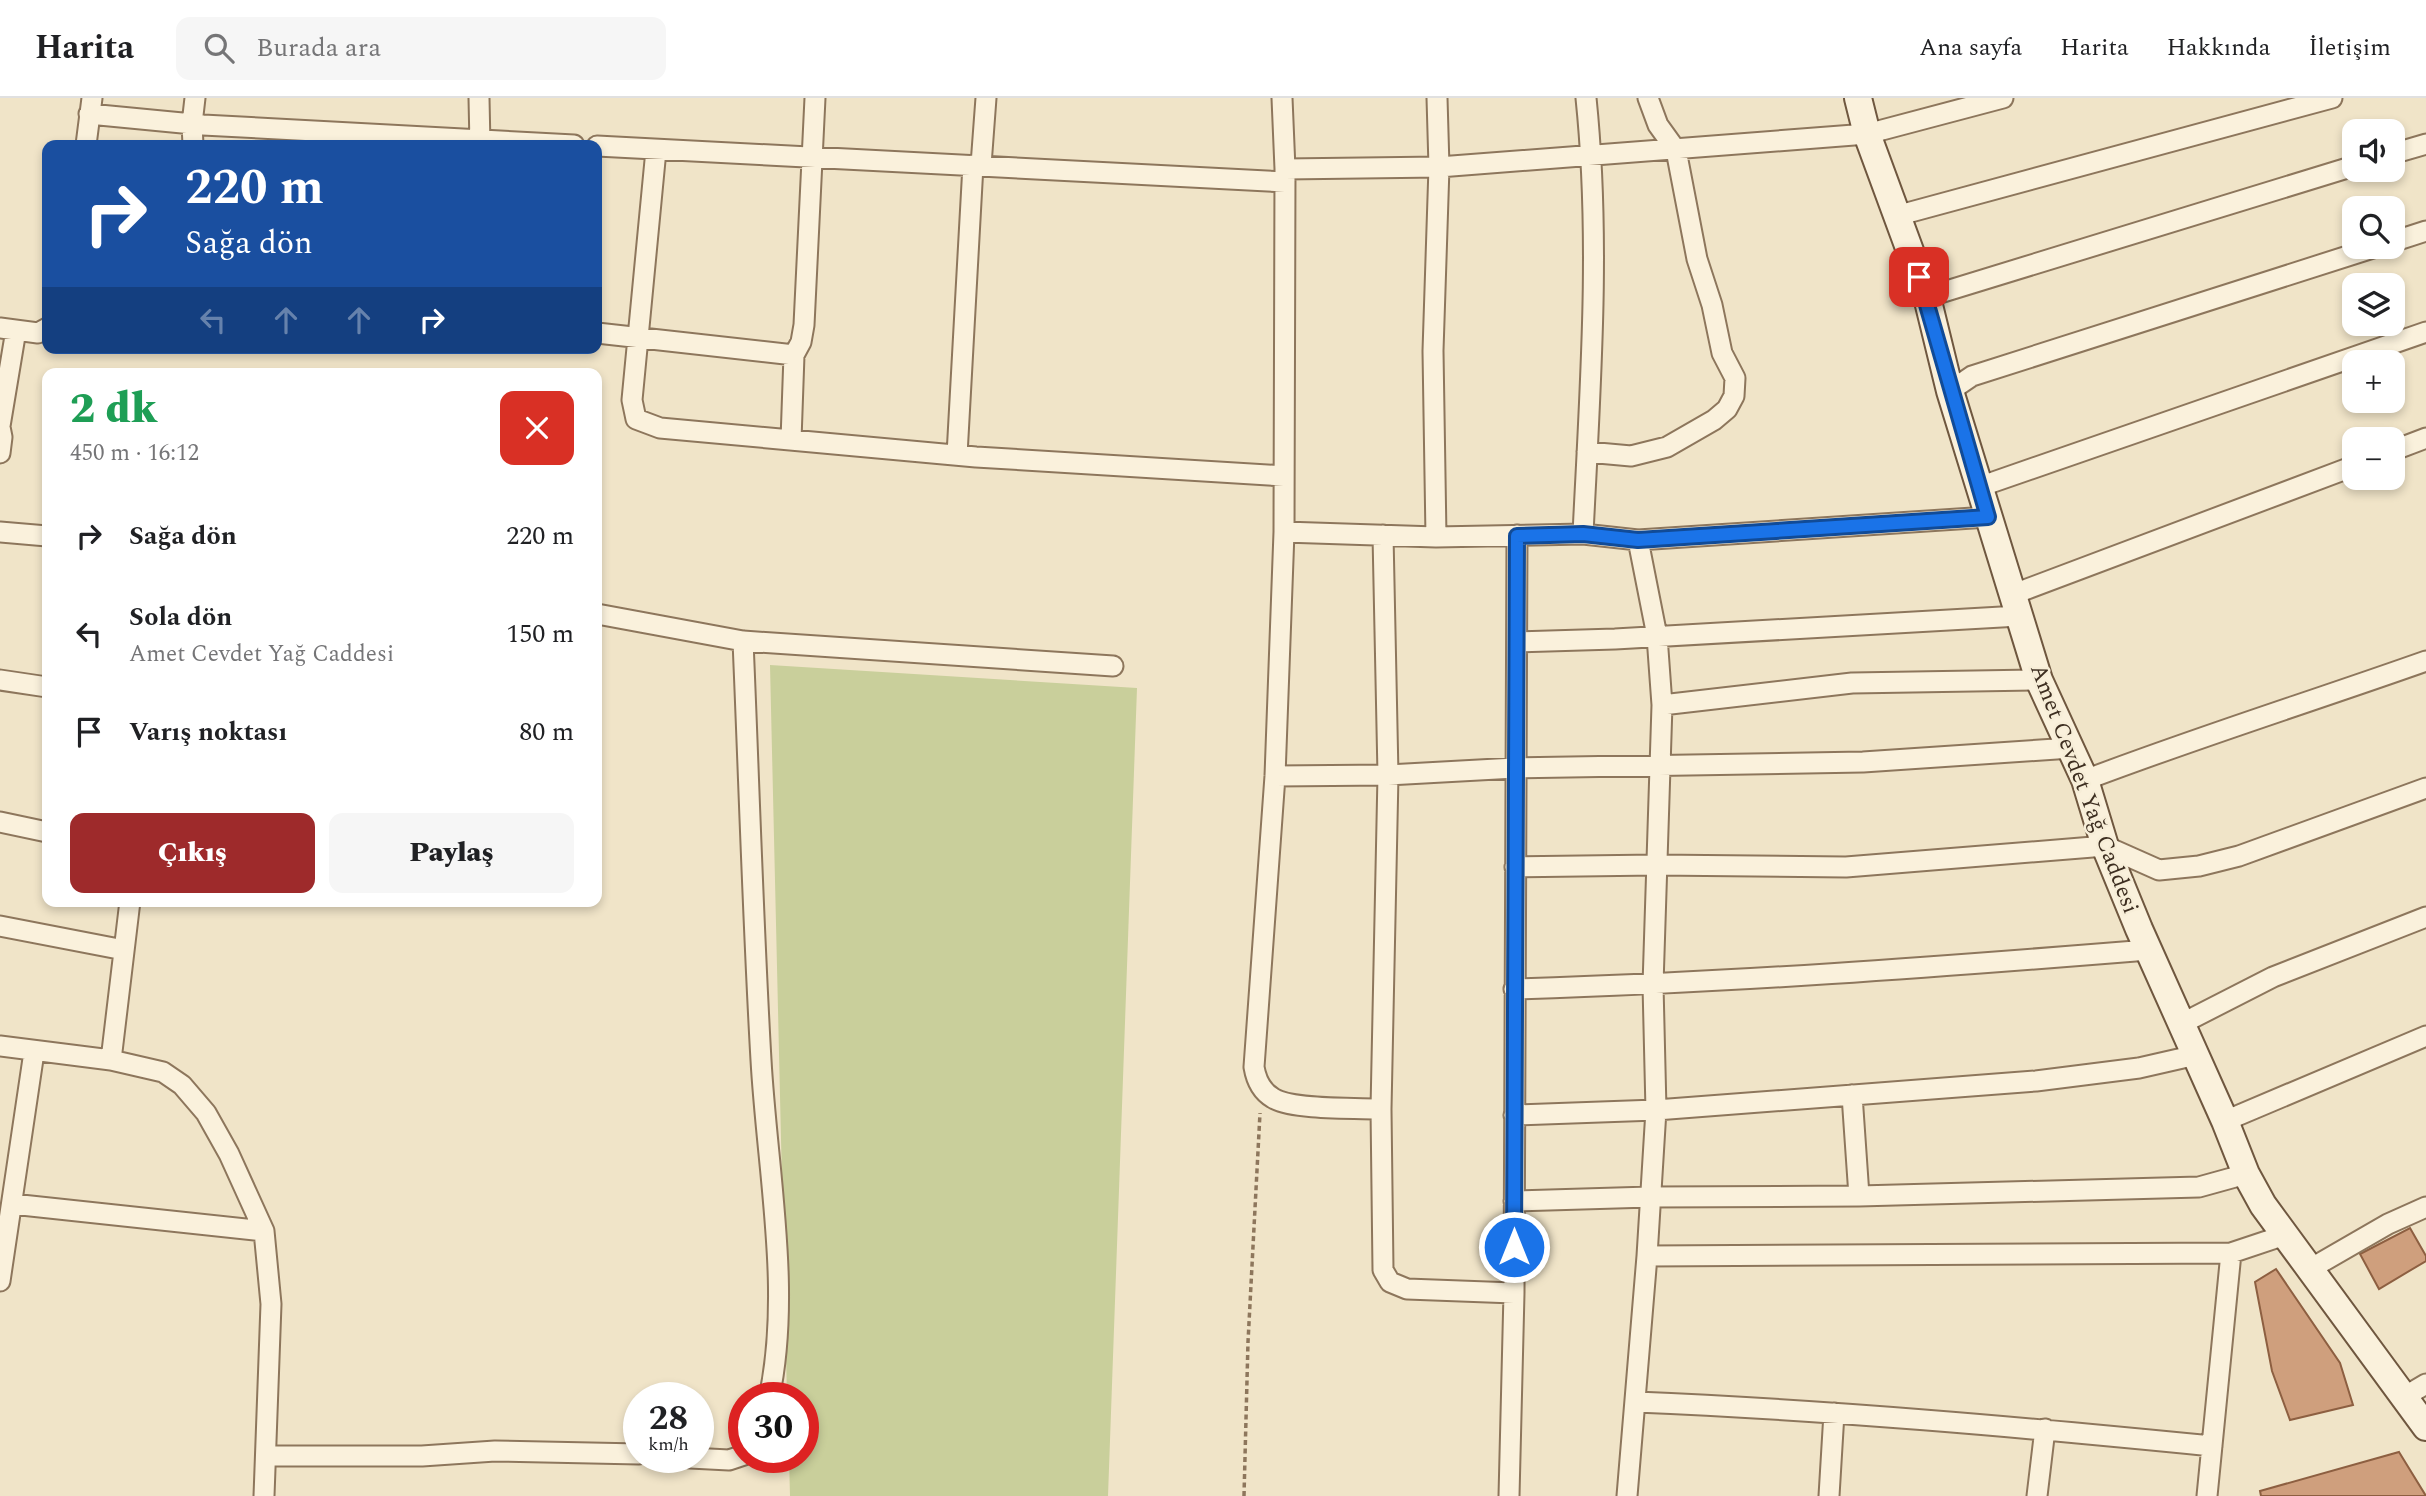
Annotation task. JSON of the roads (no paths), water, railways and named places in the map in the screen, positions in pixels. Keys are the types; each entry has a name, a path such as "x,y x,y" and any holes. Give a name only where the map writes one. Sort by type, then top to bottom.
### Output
{"street":[{"path":"193,140 195,98"},
{"path":"479,98 480,140"},
{"path":"791,440 794,355 801,342 804,326 810,156 815,98"},
{"path":"957,455 977,165 986,98"},
{"path":"1282,98 1285,176 1284,532 1275,776 1254,1066 1255,1075 1264,1091 1289,1104 1381,1109"},
{"path":"1436,537 1433,351 1440,167 1437,98"},
{"path":"1583,534 1592,355 1592,156 1586,98"},
{"path":"1587,452 1631,456 1667,447 1714,420 1727,409 1734,396 1735,378 1722,353 1712,305 1697,260 1676,150 1657,125 1648,98"},
{"name":"Amet Cevdet Yağ Caddesi","path":"1858,98 1867,134 1927,297 1950,391 2039,680 2085,780 2105,846 2148,950 2246,1174 2263,1205 2310,1269 2415,1391 2426,1427"},
{"path":"602,146 977,165 1285,176 1676,150 1867,134 2003,98"},
{"path":"1896,216 2332,98"},
{"path":"87,140 91,106 192,124 435,140"},
{"path":"2405,150 2426,144"},
{"path":"656,150 632,400 636,419 660,428 957,455 1284,476"},
{"path":"1927,297 2342,170"},
{"path":"2405,238 2426,231"},
{"path":"1950,391 1972,376 2342,258"},
{"path":"0,453 8,329 38,333 42,331"},
{"path":"1979,487 2426,332"},
{"path":"602,333 794,355"},
{"path":"2405,446 2426,438"},
{"path":"1517,642 1657,636 2016,605 2342,471"},
{"path":"1284,532 1436,537 1583,534 1638,540 1988,517"},
{"path":"0,532 42,536"},
{"path":"1383,535 1388,775 1381,1109 1383,1270 1390,1282 1407,1289 1514,1293"},
{"path":"1509,1496 1514,1293 1517,536"},
{"path":"1628,1496 1656,1110 1653,985 1662,705 1657,636 1638,540"},
{"path":"602,615 743,641 1113,666"},
{"path":"743,641 761,1062 776,1243 779,1336 772,1382"},
{"path":"2085,780 2161,751 2426,661"},
{"path":"0,680 42,686"},
{"path":"1662,705 1852,683 2039,680"},
{"path":"1275,776 1863,761 2071,748"},
{"path":"1515,867 1846,867 2105,846 2159,870 2199,866 2239,856 2426,788"},
{"path":"0,822 42,831"},
{"path":"111,1060 129,907"},
{"path":"2182,1024 2273,978 2426,917"},
{"path":"0,926 124,950"},
{"path":"1514,989 1653,985 1895,971 2148,950"},
{"path":"2225,1121 2426,1036"},
{"path":"0,1046 111,1060 163,1072 182,1085 211,1123 229,1154 264,1231 271,1304 264,1496"},
{"path":"0,1281 34,1052"},
{"path":"1514,1115 1656,1110 2036,1081 2139,1068 2196,1055"},
{"path":"1852,1095 1859,1196"},
{"path":"1514,1201 1650,1196 1859,1196 2199,1186 2246,1174"},
{"path":"12,1204 264,1231"},
{"path":"2310,1269 2388,1224 2426,1207"},
{"path":"1647,1256 2231,1254 2285,1236"},
{"path":"2207,1496 2231,1254"},
{"path":"1636,1402 1835,1413 2045,1429 2212,1446"},
{"path":"1833,1496 1835,1413"},
{"path":"2037,1496 2045,1429"},
{"path":"265,1456 422,1456 495,1451 623,1454"}]}
